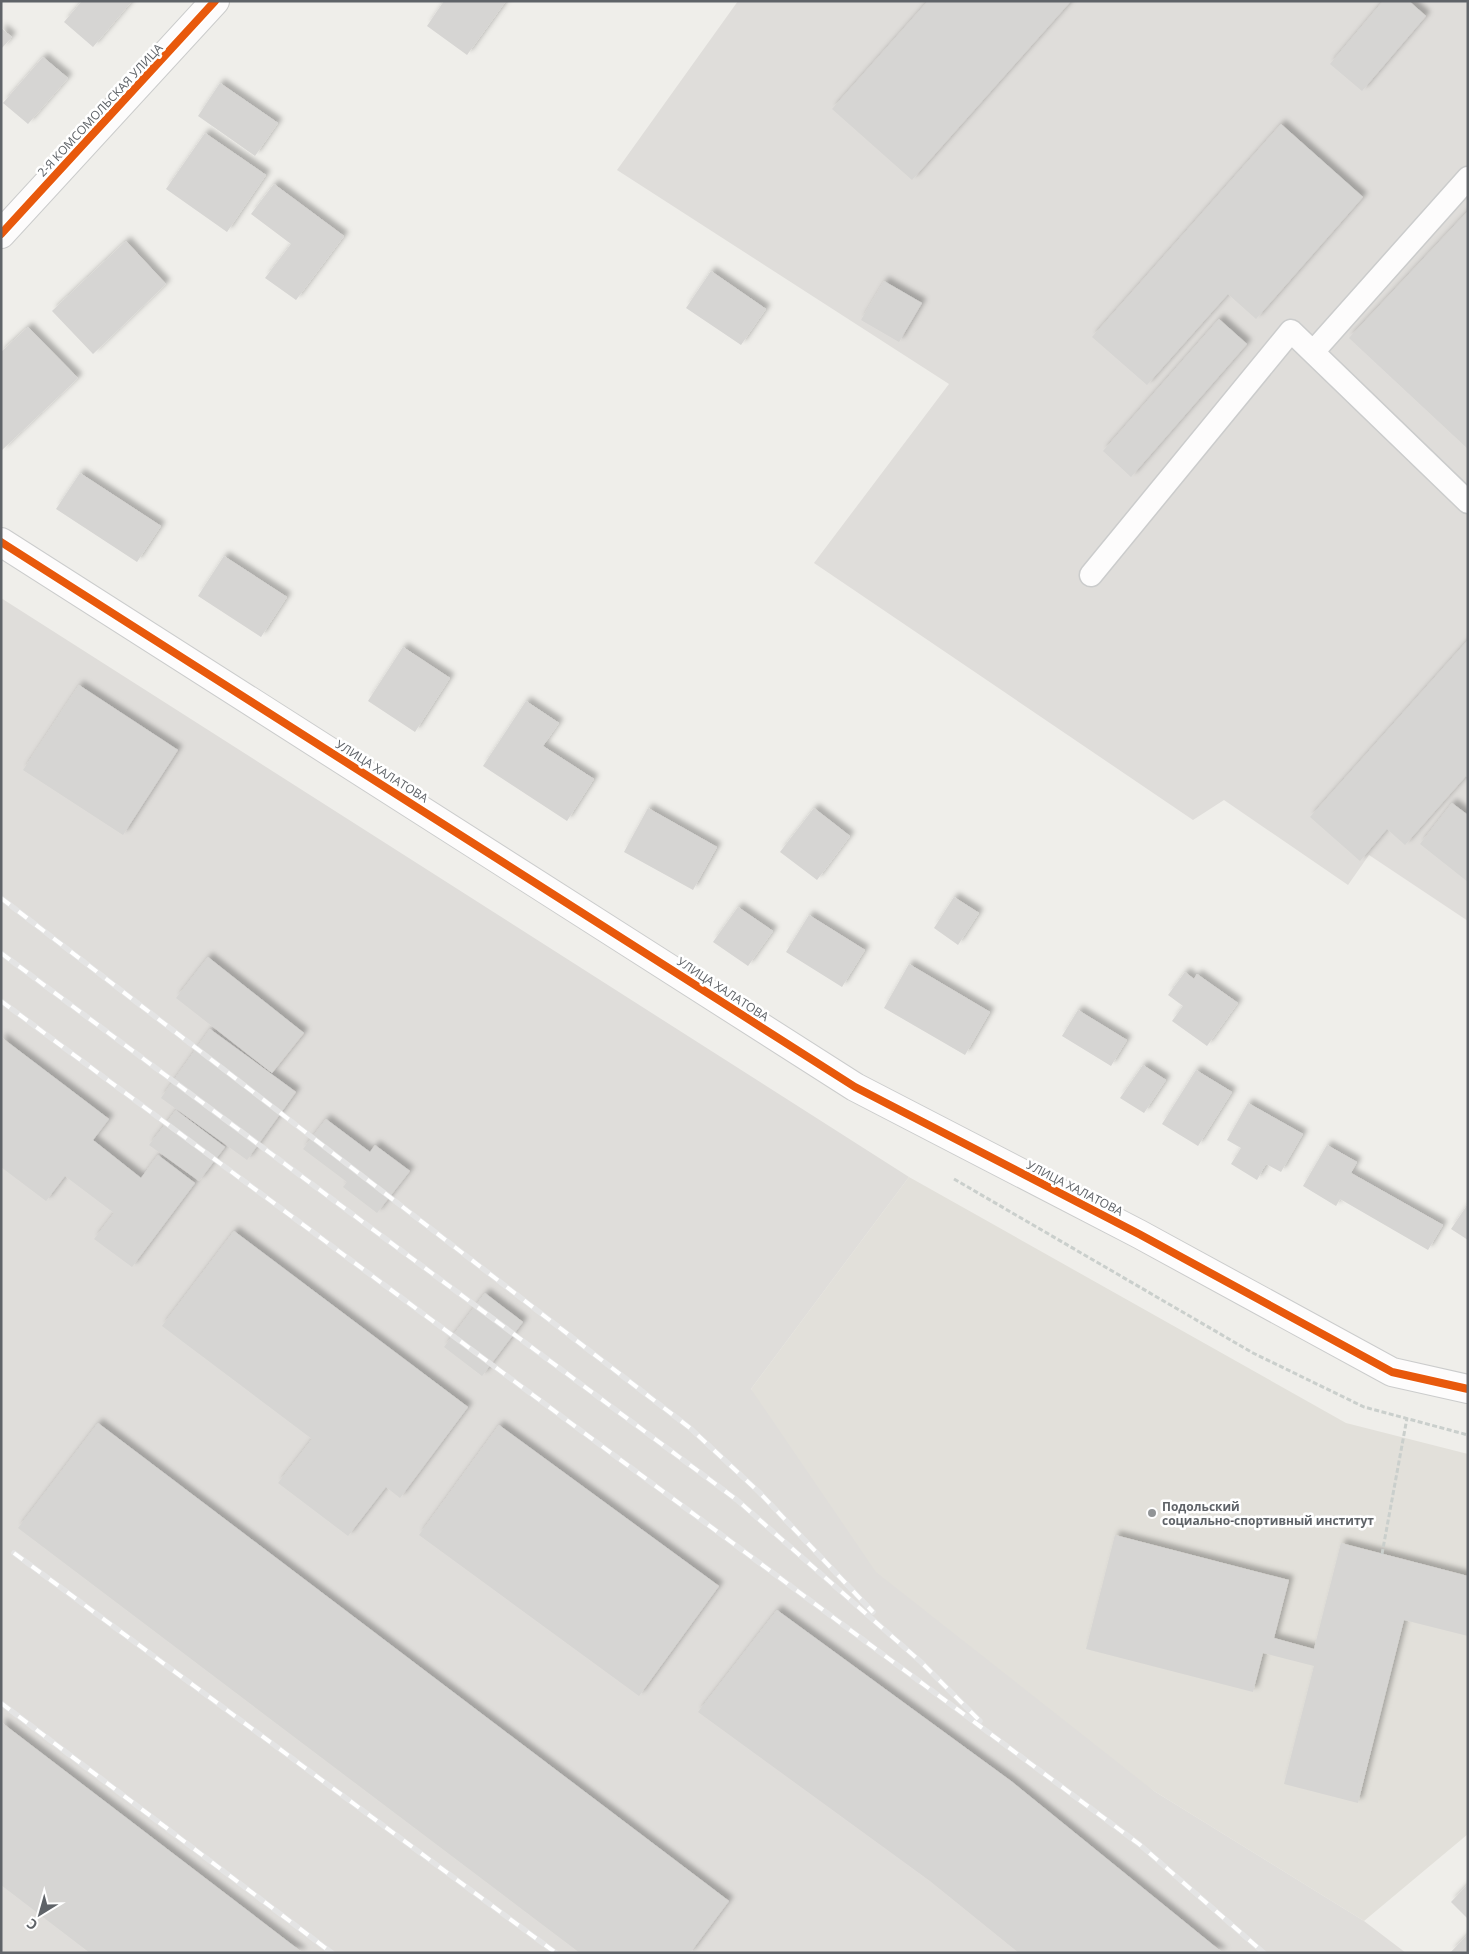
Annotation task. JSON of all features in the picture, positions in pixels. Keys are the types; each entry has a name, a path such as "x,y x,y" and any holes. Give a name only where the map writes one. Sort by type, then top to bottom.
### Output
{"street":[{"name":"2-Я КОМСОМОЛЬСКАЯ УЛИЦА","path":"1,234 215,1"},
{"name":"УЛИЦА ХАЛАТОВА","path":"1,542 855,1087 1139,1234 1392,1372 1468,1389"}],"lane":[{"path":"1313,352 1468,178"},
{"path":"1091,575 1291,330 1468,502"}],"path":[{"path":"949,1176 1253,1354 1364,1407 1468,1435"},
{"path":"1382,1554 1407,1418"}],"shaded area":[{"path":"738,1 1468,1 1468,921 1369,855 1348,885 1224,800 1193,820 814,563 949,384 617,170"},
{"path":"1,598 909,1177 751,1389 1154,1791 1364,1921 1406,1953 1,1953"},
{"name":"Подольский социально-спортивный институт","path":"909,1177 1346,1423 1468,1454 1468,1834 1364,1921 1154,1791 876,1572 751,1389"}],"building":[{"path":"82,1 132,1 93,47 64,22"},
{"path":"444,1 506,1 467,55 427,26"},
{"path":"928,1 1071,1 912,180 832,109"},
{"path":"1383,1 1409,1 1426,16 1362,91 1330,64"},
{"path":"1,28 12,37 1,49"},
{"path":"43,57 68,78 28,124 3,103"},
{"path":"220,83 278,123 255,156 198,116"},
{"path":"1281,124 1363,197 1256,319 1228,294 1147,385 1092,337"},
{"path":"205,133 266,175 227,232 166,189"},
{"path":"274,184 344,236 296,300 265,278 291,244 251,214"},
{"path":"1468,211 1468,449 1349,338"},
{"path":"126,241 166,284 93,354 52,311"},
{"path":"711,271 766,309 741,345 686,308"},
{"path":"884,281 922,303 899,342 861,320"},
{"path":"1219,319 1247,344 1131,477 1103,451"},
{"path":"28,327 78,378 1,451 1,352"},
{"path":"80,473 161,526 137,562 56,509"},
{"path":"224,556 287,597 261,637 198,596"},
{"path":"1468,640 1468,778 1466,776 1405,845 1387,829 1360,861 1310,817"},
{"path":"403,647 450,678 415,732 368,701"},
{"path":"79,685 178,750 123,835 23,770"},
{"path":"526,701 559,723 543,746 594,779 567,821 483,766"},
{"path":"1452,803 1468,815 1468,882 1420,844"},
{"path":"648,808 717,847 693,890 624,852"},
{"path":"814,808 850,836 817,880 780,852"},
{"path":"954,897 979,913 958,945 934,928"},
{"path":"738,907 773,931 748,966 713,942"},
{"path":"809,915 865,950 842,987 786,952"},
{"path":"208,957 304,1033 272,1073 176,998"},
{"path":"909,964 990,1012 965,1055 884,1008"},
{"path":"1185,972 1194,979 1197,974 1238,1003 1207,1046 1172,1021 1183,1006 1168,995"},
{"path":"1078,1010 1127,1040 1111,1066 1062,1036"},
{"path":"210,1029 296,1092 247,1160 161,1098"},
{"path":"1,1037 109,1119 93,1140 141,1178 158,1155 195,1183 132,1267 94,1239 114,1213 65,1176 46,1201 1,1167"},
{"path":"1143,1065 1166,1080 1144,1113 1120,1098"},
{"path":"1196,1070 1232,1092 1198,1146 1162,1124"},
{"path":"1248,1103 1303,1134 1281,1172 1266,1164 1257,1180 1231,1164 1241,1148 1227,1140"},
{"path":"176,1110 225,1147 199,1181 149,1145"},
{"path":"326,1119 370,1152 375,1145 410,1171 377,1213 343,1187 347,1182 303,1149"},
{"path":"1327,1145 1357,1162 1351,1173 1443,1225 1428,1250 1340,1199 1336,1206 1303,1186"},
{"path":"1468,1204 1468,1240 1451,1229"},
{"path":"234,1231 468,1407 400,1498 386,1487 348,1536 278,1483 312,1439 162,1326"},
{"path":"485,1293 523,1322 482,1376 444,1347"},
{"path":"98,1423 729,1901 690,1953 580,1953 18,1528"},
{"path":"499,1425 719,1586 639,1696 419,1535"},
{"path":"1115,1535 1289,1580 1274,1638 1314,1649 1341,1543 1468,1576 1468,1636 1404,1620 1358,1803 1284,1784 1314,1666 1263,1653 1253,1692 1086,1649"},
{"path":"777,1610 1011,1781 1223,1953 1019,1953 930,1881 698,1712"},
{"path":"1,1722 303,1953 90,1953 1,1885"},
{"path":"1468,1884 1468,1919 1451,1902"},
{"path":"1468,1934 1468,1953 1450,1953"}],"railway":[{"path":"1,898 690,1428 759,1492 873,1612"},
{"path":"1,953 737,1500 921,1662 980,1721"},
{"path":"1,1001 1139,1844 1264,1953"},
{"path":"14,1553 556,1953"},
{"path":"1,1703 332,1953"}],"cycle path":[{"path":"1,234 215,1"},
{"path":"1,542 855,1087 1139,1234 1392,1372 1468,1389"}],"place":[{"name":"Подольский социально-спортивный институт","path":"1152,1513"}]}
